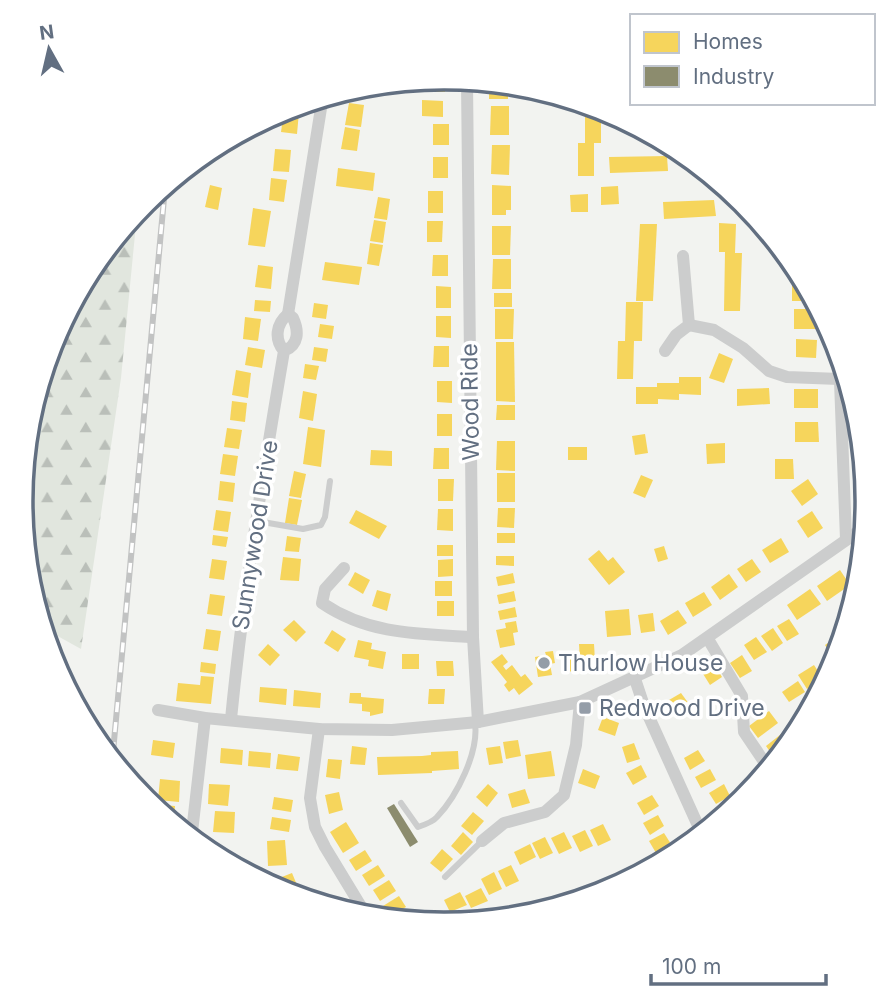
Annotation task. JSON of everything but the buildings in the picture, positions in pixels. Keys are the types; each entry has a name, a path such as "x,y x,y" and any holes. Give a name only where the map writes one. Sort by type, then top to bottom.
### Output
{"street":[{"name":"Wood Ride","path":"467,91 473,637 477,723"},
{"name":"Sunnywood Drive","path":"284,351 280,346 278,332 281,321 288,314 321,109"},
{"path":"683,256 690,325"},
{"name":"Sunnywood Drive","path":"231,719 241,616 284,351 296,342 297,335 293,318 288,314"},
{"path":"664,351 677,335 690,325 714,330 743,348 769,370 787,377 837,379"},
{"path":"839,386 846,539"},
{"path":"158,710 205,718 318,729 392,730 477,723 580,702 635,679 682,655 854,534"},
{"path":"344,568 325,589 322,603 341,616 388,632 473,637"},
{"path":"708,639 742,696 744,732 763,761"},
{"path":"635,679 644,706 698,825"},
{"path":"482,841 504,823 545,812 564,795 576,745 580,702"},
{"path":"193,826 205,718"},
{"path":"318,729 310,798 315,827 359,903"}],"lane":[{"path":"255,520 303,529 321,525 326,517 330,481"},
{"path":"401,803 418,827 436,819 468,771 477,723"},
{"path":"445,877 482,841"}],"green space":[{"path":"135,229 121,378 81,649 56,635 41,581 33,501 37,447 47,395 76,319 88,295"},
{"path":"34,473 37,555 33,501"}],"railway":[{"path":"114,745 164,201"}],"place":[{"name":"Thurlow House","path":"544,663"},
{"name":"Redwood Drive","path":"585,708"}]}
